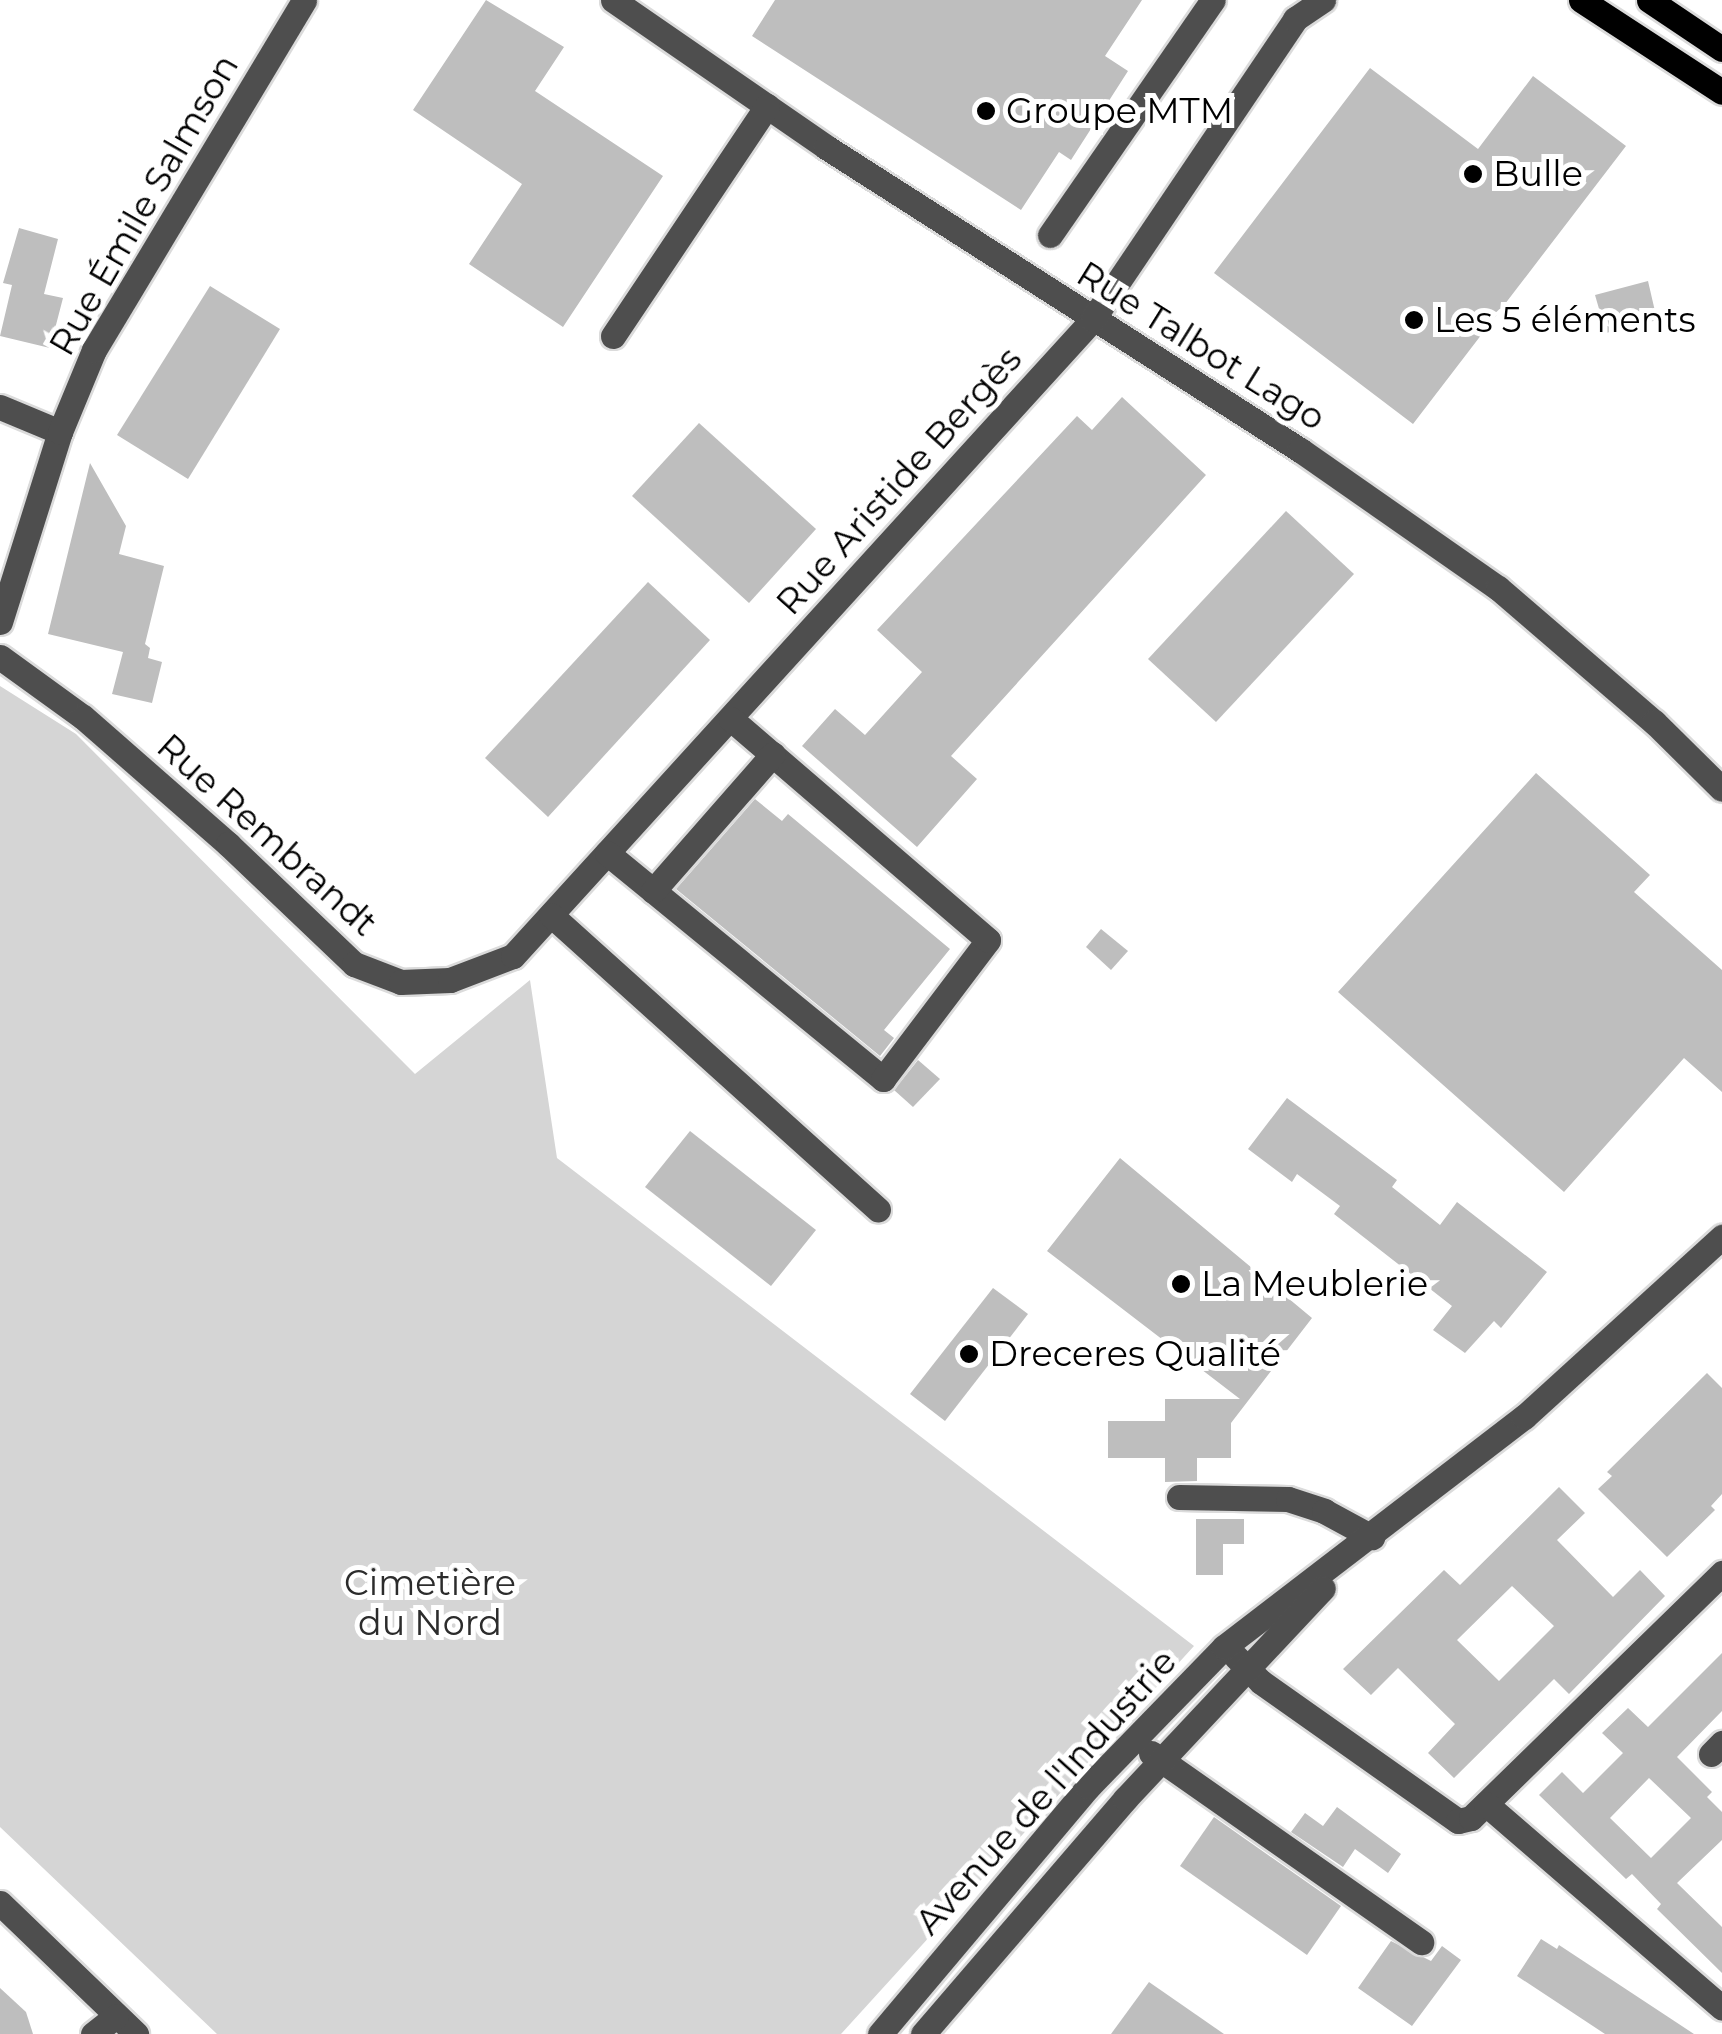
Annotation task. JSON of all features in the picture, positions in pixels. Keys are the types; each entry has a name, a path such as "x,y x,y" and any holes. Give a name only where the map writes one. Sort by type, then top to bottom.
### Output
{"main road":[{"path":"1580,0 1722,92"},
{"path":"1649,0 1722,48"}],"street":[{"name":"Rue Émile Salmson","path":"0,622 60,432 94,350 304,0"},
{"name":"Rue Talbot Lago","path":"613,0 1093,320 1300,450 1498,588 1654,722 1722,789"},
{"path":"1050,235 1213,0"},
{"name":"Rue Aristide Bergès","path":"513,956 1093,320 1296,9 1323,0"},
{"path":"613,336 767,106"},
{"path":"0,408 60,432"},
{"name":"Rue Rembrandt","path":"0,658 83,717 228,844 354,964 401,982 450,980 513,956"},
{"path":"607,853 882,1079 988,940 731,719"},
{"path":"654,891 773,754"},
{"path":"551,915 878,1209"},
{"name":"Avenue de l'Industrie","path":"880,2034 1134,1739 1224,1647 1524,1417 1722,1238"},
{"path":"1179,1497 1288,1499 1324,1511 1372,1537"},
{"name":"Avenue de l'Industrie","path":"924,2034 1161,1761 1372,1537"},
{"path":"1224,1647 1261,1682 1458,1821 1471,1818 1486,1804 1722,1573"},
{"path":"1134,1739 1421,1942"},
{"path":"1486,1804 1722,2008"},
{"path":"1008,1881 1035,1904"},
{"path":"0,1903 136,2034"},
{"path":"93,2034 116,2016"}],"green space":[{"name":"Cimetière du Nord","path":"0,686 76,734 415,1074 530,980 557,1158 1194,1646 841,2034 217,2034 0,1827"}],"building":[{"path":"486,0 564,47 535,91 663,176 563,327 469,264 522,184 413,110"},
{"name":"Groupe MTM","path":"775,0 1142,0 1105,56 1128,71 1071,160 1059,152 1021,210 752,36"},
{"name":"Les 5 éléments","path":"1370,68 1478,149 1533,76 1626,146 1413,424 1214,273"},
{"path":"19,228 58,239 44,294 63,298 50,348 0,336 12,285 3,283"},
{"path":"1648,281 1657,320 1606,333 1595,295"},
{"path":"210,286 280,329 188,479 117,435"},
{"path":"1122,397 1206,475 951,756 977,779 917,847 802,746 835,709 865,735 922,672 877,630 1077,416 1092,430"},
{"path":"699,423 816,529 749,603 632,496"},
{"path":"90,463 126,526 119,554 164,566 145,644 150,648 148,658 162,662 152,703 112,694 123,652 48,634"},
{"path":"1286,511 1354,574 1216,722 1148,659"},
{"path":"648,582 710,640 548,817 485,758"},
{"path":"1536,773 1650,875 1634,892 1722,970 1722,1092 1684,1058 1564,1192 1338,992"},
{"path":"755,799 782,821 788,814 950,949 884,1030 894,1038 880,1056 676,889"},
{"path":"1101,929 1128,951 1111,970 1086,947"},
{"path":"918,1060 940,1079 913,1107 894,1090"},
{"path":"1287,1098 1397,1180 1392,1187 1440,1225 1457,1202 1547,1272 1501,1328 1494,1321 1465,1353 1433,1330 1452,1306 1334,1214 1340,1206 1297,1174 1292,1182 1248,1149"},
{"path":"690,1131 816,1230 771,1286 645,1187"},
{"name":"La Meublerie","path":"1120,1158 1312,1318 1231,1423 1231,1458 1197,1458 1197,1481 1165,1482 1165,1458 1108,1458 1108,1421 1165,1421 1165,1399 1240,1399 1047,1251"},
{"name":"Dreceres Qualité","path":"993,1288 1028,1314 945,1421 910,1394"},
{"path":"1707,1373 1722,1388 1722,1494 1711,1506 1715,1510 1667,1557 1598,1489 1612,1476 1607,1472"},
{"path":"1559,1487 1585,1513 1557,1540 1613,1597 1640,1570 1665,1596 1569,1694 1554,1679 1454,1778 1428,1753 1455,1724 1398,1668 1371,1695 1343,1669 1444,1570 1460,1585","holes":["1512,1586 1554,1626 1499,1681 1457,1640"]},
{"path":"1196,1519 1244,1519 1244,1544 1223,1544 1223,1575 1196,1575"},
{"path":"1722,1653 1722,1711 1677,1757 1712,1792 1707,1797 1722,1812 1722,1840 1677,1883 1722,1927 1722,1973 1657,1909 1661,1904 1632,1874 1626,1879 1539,1795 1562,1772 1583,1793 1623,1753 1602,1733 1628,1708 1648,1727","holes":["1649,1778 1691,1818 1651,1858 1610,1818"]},
{"path":"1337,1807 1401,1854 1388,1873 1355,1849 1343,1867 1291,1832 1305,1813 1323,1826"},
{"path":"1214,1817 1341,1906 1307,1955 1180,1866"},
{"path":"1541,1939 1557,1949 1559,1945 1694,2034 1605,2034 1517,1976"},
{"path":"1391,1941 1431,1961 1442,1946 1461,1960 1412,2026 1358,1988"},
{"path":"1149,1982 1224,2034 1111,2034"},
{"path":"0,1988 26,2012 33,2034 0,2034"}],"place":[{"name":"Groupe MTM","path":"986,111"},
{"name":"Bulle","path":"1473,174"},
{"name":"Les 5 éléments","path":"1414,320"},
{"name":"La Meublerie","path":"1181,1284"},
{"name":"Dreceres Qualité","path":"969,1354"}]}
